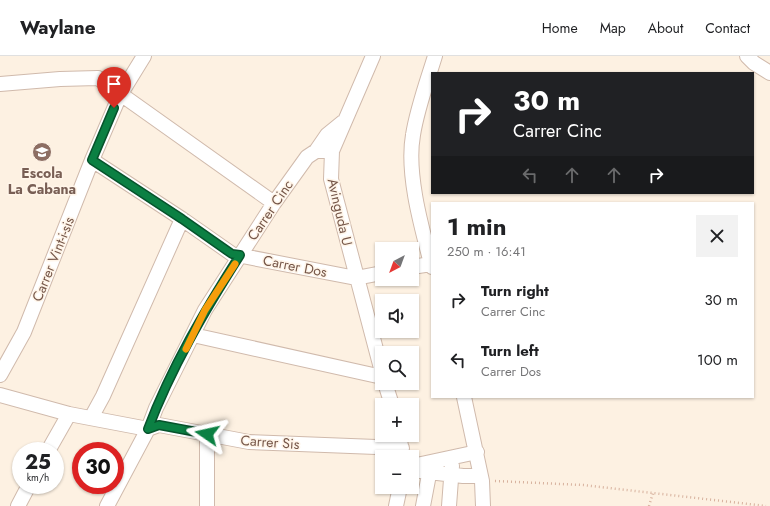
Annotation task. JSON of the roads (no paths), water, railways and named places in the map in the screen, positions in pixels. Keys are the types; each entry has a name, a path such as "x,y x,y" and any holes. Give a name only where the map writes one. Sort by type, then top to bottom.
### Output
{"street":[{"name":"Carrer Vint-i-sis","path":"0,375 24,332 92,160 120,94 144,56"},
{"name":"Avinguda U","path":"373,56 343,122 332,151 331,179 375,347"},
{"path":"431,262 418,210 412,153 413,136 435,56"},
{"path":"747,56 754,63 770,73"},
{"path":"1,86 60,79 98,78 274,203"},
{"name":"Carrer Cinc","path":"107,506 148,429 156,408 205,310 274,203 307,157 316,151 327,134 343,122"},
{"path":"316,151 332,151"},
{"name":"Carrer Dos","path":"92,160 232,254 356,278 375,274"},
{"path":"91,418 104,396 182,219"},
{"path":"419,267 431,266"},
{"path":"193,335 375,375"},
{"name":"Carrer Sis","path":"0,395 69,414 148,429 159,425 249,442 401,447"},
{"path":"464,398 482,478 483,506"},
{"path":"53,442 69,414"},
{"path":"207,434 207,506"},
{"path":"419,469 431,468 453,457 477,452"},
{"path":"450,506 453,457"},
{"path":"419,467 431,468 452,475 482,478"},
{"path":"423,506 431,468"},
{"path":"18,506 24,494"},
{"path":"396,506 399,494"}],"place":[{"name":"Escola La Cabana","path":"42,152"}]}
